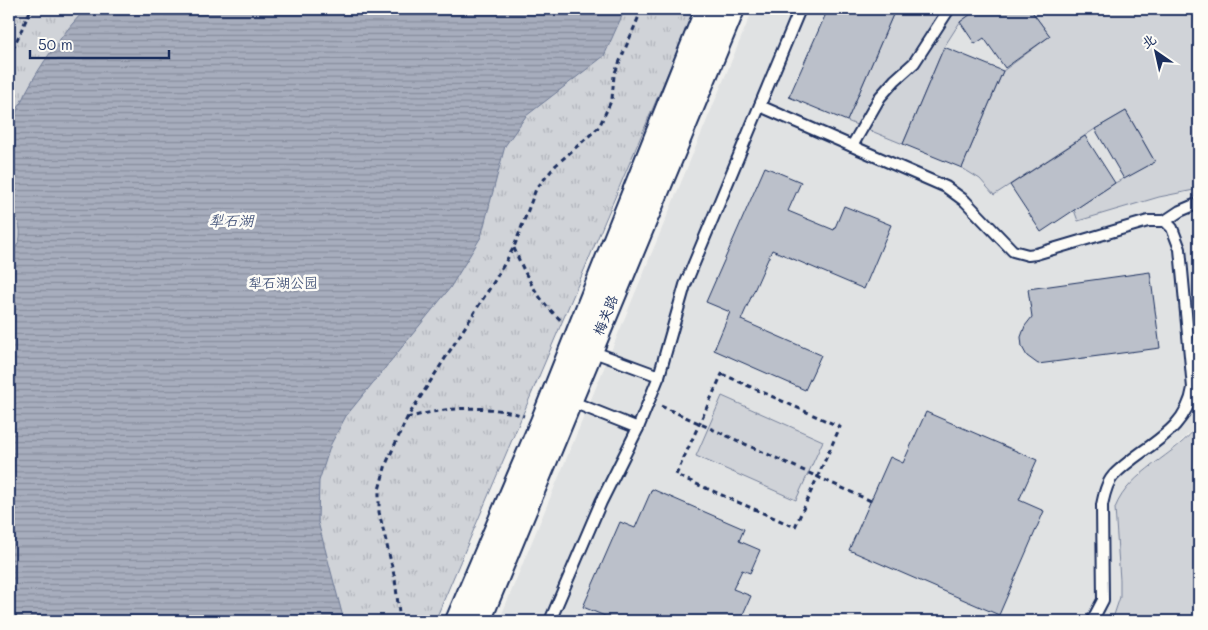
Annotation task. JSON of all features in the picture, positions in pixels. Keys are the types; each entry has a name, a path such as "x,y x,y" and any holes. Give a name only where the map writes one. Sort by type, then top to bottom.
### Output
{"street":[{"name":"梅关路","path":"478,621 570,401 584,342 708,9"},
{"name":"梅关路","path":"458,621 543,422 584,342 732,9"}],"lane":[{"path":"550,621 660,376 685,285 800,9"},
{"path":"852,146 880,97 894,80 914,63 949,9"},
{"path":"760,106 946,187 965,201 1013,251 1021,254 1036,254 1148,221 1165,221 1180,211 1199,203"},
{"path":"1092,621 1103,600 1102,505 1111,477 1176,425 1190,405 1193,388 1180,249 1172,228 1165,221"},
{"path":"584,342 660,376"},
{"path":"570,401 638,428"}],"path":[{"path":"9,57 31,9"},
{"path":"400,621 395,579 378,512 379,490 386,464 407,418 514,247 536,190 556,165 599,127 612,99 614,76 642,9"},
{"path":"514,247 525,274 539,295 553,314 584,342"},
{"path":"722,374 840,427 818,477 795,527 676,475 722,374"},
{"path":"649,401 870,501"},
{"path":"407,418 438,409 479,408 511,412 543,422"}],"shaded area":[{"path":"753,9 1119,9 1199,161 1199,424 1161,460 1120,580 1120,597 1112,621 499,621"}],"green space":[{"name":"犁石湖","path":"9,9 695,9 435,621 9,621"},
{"path":"891,9 978,9 960,22 944,47 903,144 847,121 895,10"},
{"path":"1030,9 1199,9 1199,189 1159,197 1078,221 1074,210 1115,183 1155,162 1126,111 994,195 980,179 962,168 1003,71 1050,36"},
{"path":"722,396 823,441 796,500 696,456"},
{"path":"1199,424 1199,621 1112,621 1120,597 1115,508 1131,483 1178,446"}],"water":[{"name":"犁石湖","path":"86,9 625,9 604,56 526,116 505,146 481,237 450,288 346,416 331,444 319,481 318,522 344,621 9,621 9,256 16,247 20,232 8,190 9,139 12,124 19,107 39,70 63,35"}],"building":[{"path":"828,9 895,10 847,121 789,97"},
{"path":"978,9 1030,9 1050,36 1005,68 984,38 975,44 960,22"},
{"path":"944,47 1003,71 962,168 903,144"},
{"path":"1126,111 1155,162 1124,179 1095,129"},
{"path":"1085,136 1115,183 1041,232 1010,185"},
{"path":"765,167 801,182 788,211 834,230 844,206 891,225 864,289 772,250 741,320 821,355 805,390 714,350 730,312 706,302"},
{"path":"1150,272 1160,348 1038,364 1027,356 1022,347 1021,337 1025,326 1032,317 1028,289"},
{"path":"926,412 1037,460 1019,500 1044,511 999,615 849,550 890,457 903,463"},
{"path":"652,489 744,529 739,541 760,550 750,573 742,570 733,589 751,596 740,621 617,621 583,607 620,522 635,528"}],"park label":[{"name":"犁石湖公园","path":"283,282"}]}
